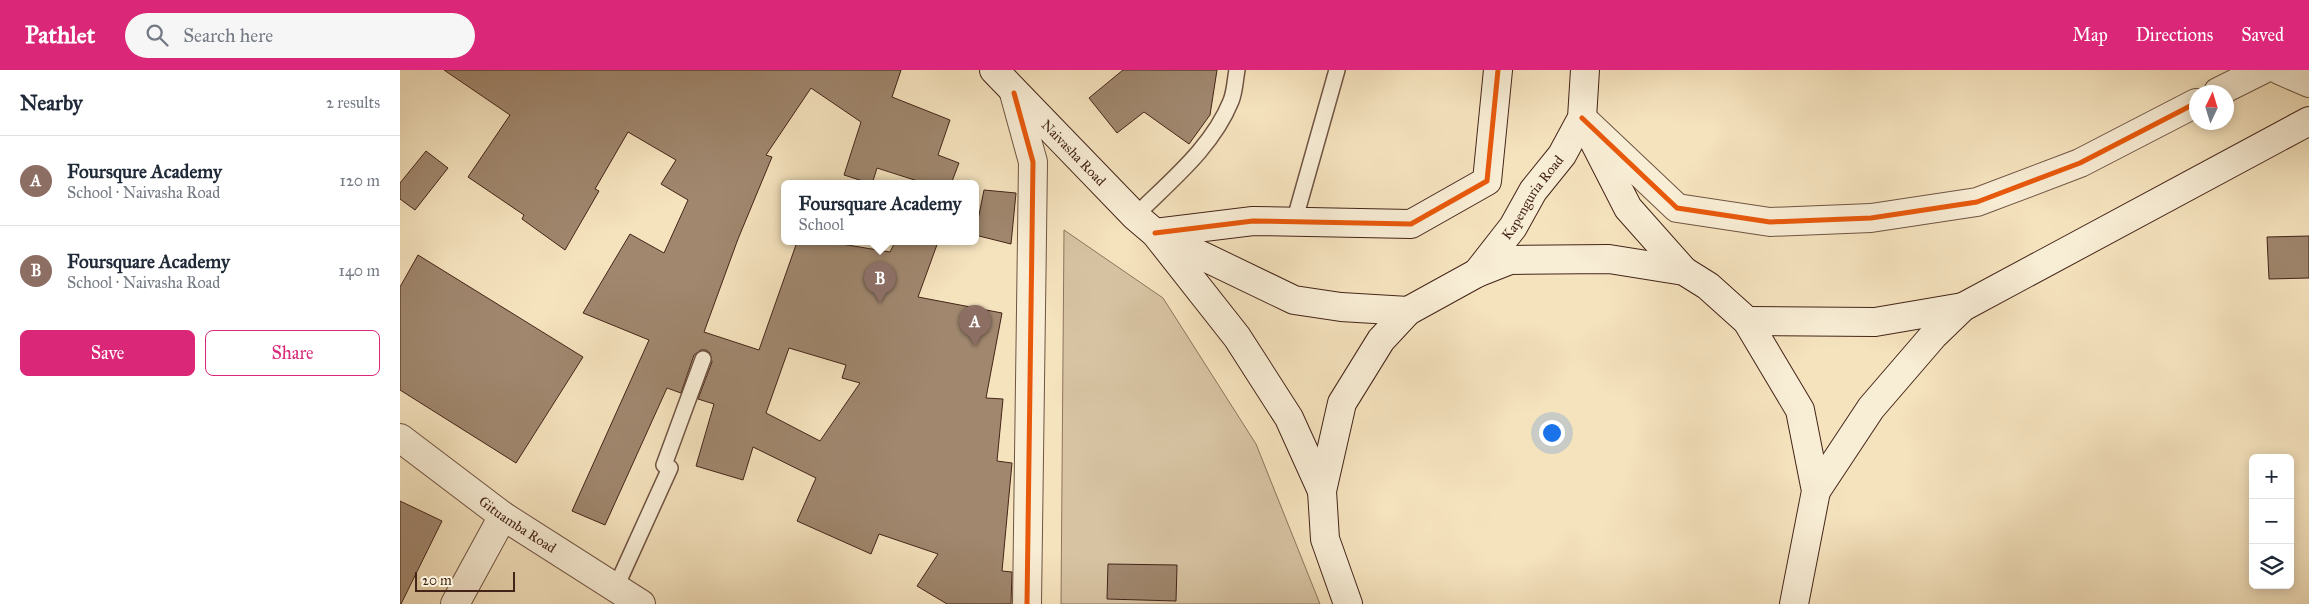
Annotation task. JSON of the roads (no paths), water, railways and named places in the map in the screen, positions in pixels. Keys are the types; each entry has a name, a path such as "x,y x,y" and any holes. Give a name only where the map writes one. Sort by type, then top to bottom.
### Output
{"street":[{"name":"Naivasha Road","path":"994,70 1145,224"},
{"path":"1145,224 1253,221 1411,224 1487,181 1498,70"},
{"name":"Kapenguria Road","path":"1477,273 1512,226 1534,191 1562,155 1582,118 1586,70"},
{"path":"2232,85 2262,70"},
{"path":"1014,92 1033,162 1027,604"},
{"path":"1582,118 1677,208 1770,222 1871,218 1977,202 2080,163 2189,108"},
{"path":"1582,118 1628,208 1684,271 1708,286 1747,321 1800,410 1816,491 1796,603"},
{"path":"1816,491 1871,408 1933,336 1963,307 2309,121"},
{"path":"1145,224 1294,300 1342,307 1408,311"},
{"path":"1145,224 1242,345 1289,418 1322,491"},
{"path":"1348,604 1325,539 1322,491 1342,403 1381,340 1408,311 1477,273 1510,260 1609,259 1684,271"},
{"path":"1747,321 1875,322 1963,307"},
{"name":"Gituamba Road","path":"400,439 503,516 641,604"},
{"path":"455,604 503,516"}],"lane":[{"path":"1145,224 1218,126 1232,99 1237,70"},
{"path":"1294,222 1337,70"},
{"path":"616,587 670,468 664,465 702,359"}],"place":[{"name":"Foursquare Academy","path":"880,303"},
{"name":"Foursqure Academy","path":"975,346"}]}
